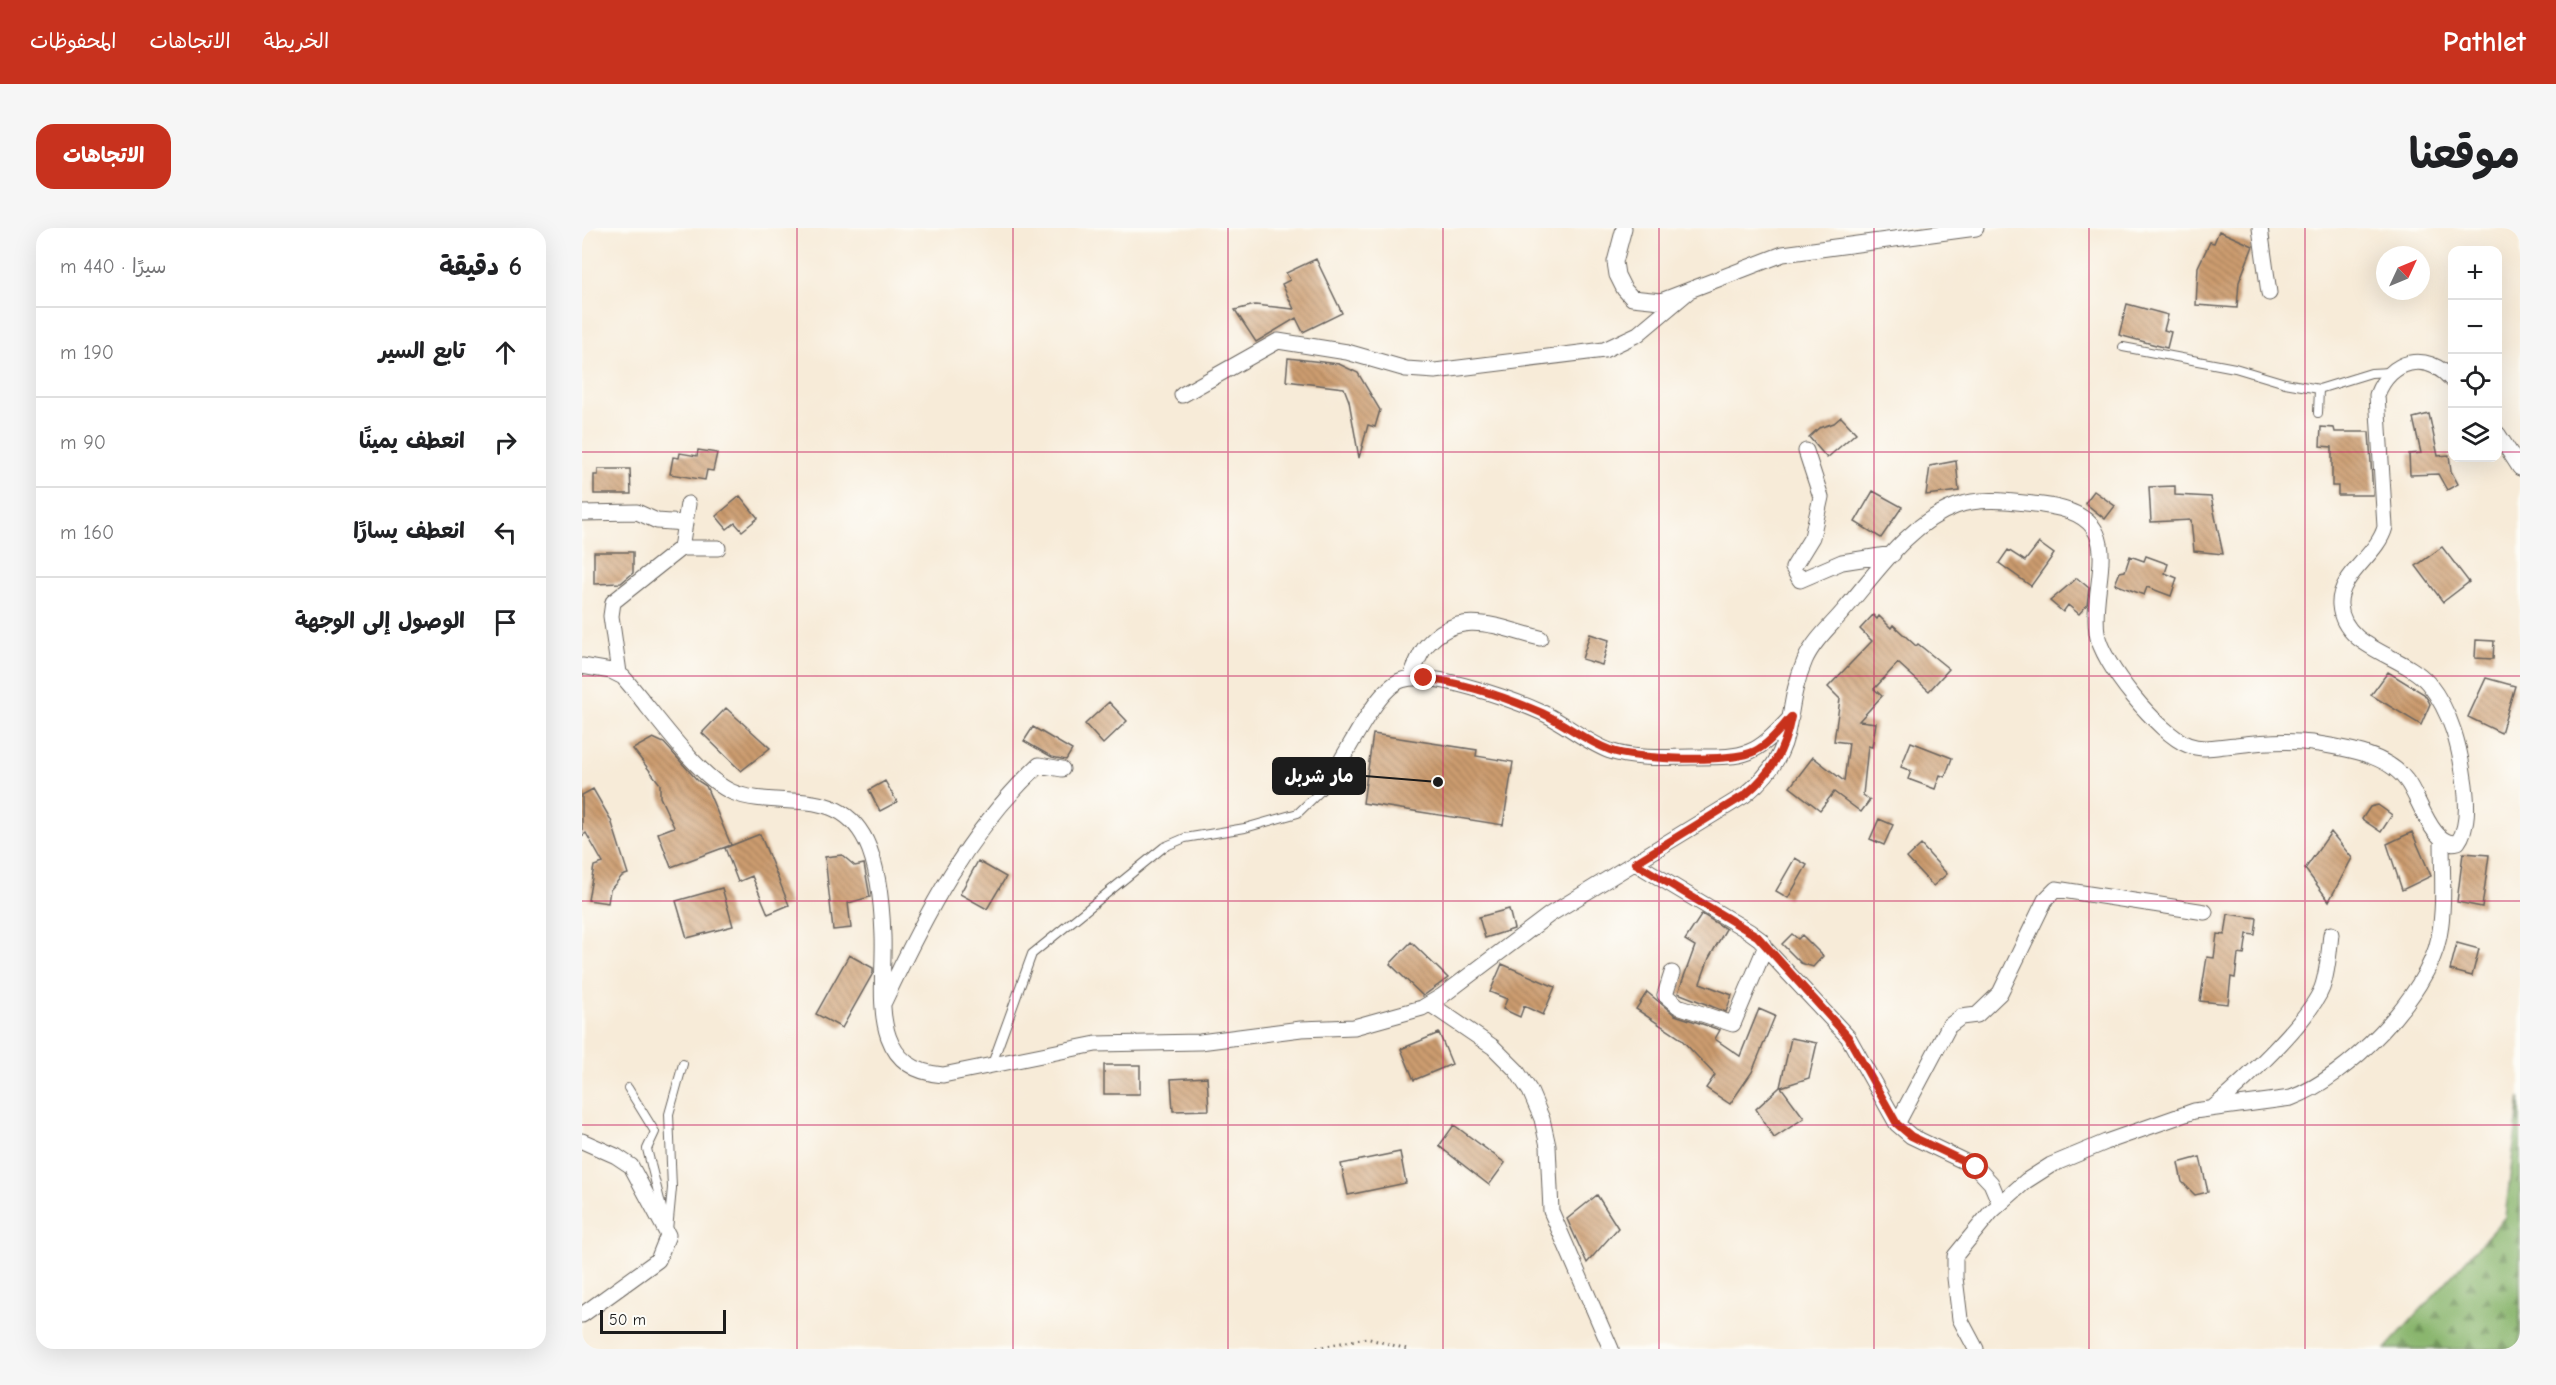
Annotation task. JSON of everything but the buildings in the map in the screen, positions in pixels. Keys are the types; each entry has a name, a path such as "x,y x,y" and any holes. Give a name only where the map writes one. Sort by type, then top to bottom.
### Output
{"street":[{"path":"1624,228 1615,262 1617,275 1632,298 1653,301 1688,292 1767,258 1783,254 1976,228"},
{"path":"2260,228 2270,293"},
{"path":"1182,395 1278,341 1347,352 1406,369 1435,371 1604,350 1638,334 1688,292"},
{"path":"718,548 681,548 613,602 611,616 619,673 692,758 720,785 745,796 795,799 826,806 840,812 860,830 868,844 879,900 883,936 883,1005 887,1035 893,1048 902,1059 917,1070 943,1075 1103,1043 1200,1042 1301,1029 1354,1027 1430,1004 1550,915 1745,795 1759,783 1780,756 1798,684 1810,650 1916,530 1934,518 1970,502 2004,501 2046,506 2081,518 2093,528 2100,542 2103,557 2096,621 2100,644 2112,665 2164,728 2180,742 2196,748 2298,742 2349,749 2386,764 2405,777 2432,828 2442,840 2452,844 2460,840 2466,807 2458,742 2450,720 2434,693 2417,673 2353,634 2345,624 2340,603 2346,584 2375,547 2385,527 2377,395 2382,380 2391,372 2408,364 2424,362 2438,367 2448,376"},
{"path":"2502,441 2520,468"},
{"path":"1806,451 1821,497 1812,537 1793,568 1800,580 1842,562 1893,554"},
{"path":"681,548 688,504"},
{"path":"582,513 637,512 657,520 685,523"},
{"path":"1410,678 1425,645 1444,630 1469,620 1540,638"},
{"path":"582,666 619,673"},
{"path":"1342,759 1387,690 1410,678 1458,684 1505,699 1543,713 1608,750 1637,756 1746,755 1765,745 1791,717"},
{"path":"883,1005 944,884 970,842 1009,792 1039,765 1062,769"},
{"path":"1976,1349 1960,1319 1955,1256 2000,1204 2026,1181 2051,1165 2106,1142 2194,1111 2290,1098 2301,1094 2329,1077 2379,1035 2406,1004 2428,967 2439,939 2442,840"},
{"path":"1635,863 1750,932 1848,1037 1897,1124 1911,1136 1976,1167 1991,1183 2000,1204"},
{"path":"1897,1124 1949,1026 1960,1017 1977,1015 2000,993 2045,900 2056,890 2205,912"},
{"path":"2214,1107 2244,1080 2312,1006 2325,979 2331,934"},
{"path":"1672,974 1665,995 1678,1006 1733,1024 1765,948"},
{"path":"1430,1004 1493,1047 1516,1070 1530,1091 1542,1119 1548,1146 1551,1211 1611,1349"},
{"path":"582,1141 616,1156 631,1166 668,1235 658,1260 582,1315"}],"lane":[{"path":"2123,347 2235,368 2286,383 2319,389 2371,373 2391,372"},
{"path":"2318,413 2319,389"},
{"path":"992,1066 1032,954 1164,847 1185,837 1245,828 1298,813 1336,776 1342,759"},
{"path":"668,1235 672,1188 669,1114 683,1064"},
{"path":"628,1088 655,1132 647,1149 668,1235"}],"path":[{"path":"1311,1349 1366,1338 1407,1349"}],"green space":[{"path":"2520,1097 2520,1349 2385,1349 2505,1217"}],"place":[{"name":"مار شربل","path":"1438,782"}],"route":[{"path":"1424,678 1458,684 1543,713 1570,731 1623,755 1732,757 1746,755 1765,745 1791,717 1785,746 1774,766 1759,783 1745,795 1635,863 1757,936 1765,948 1806,990 1854,1045 1897,1124 1911,1136 1976,1167"}]}
